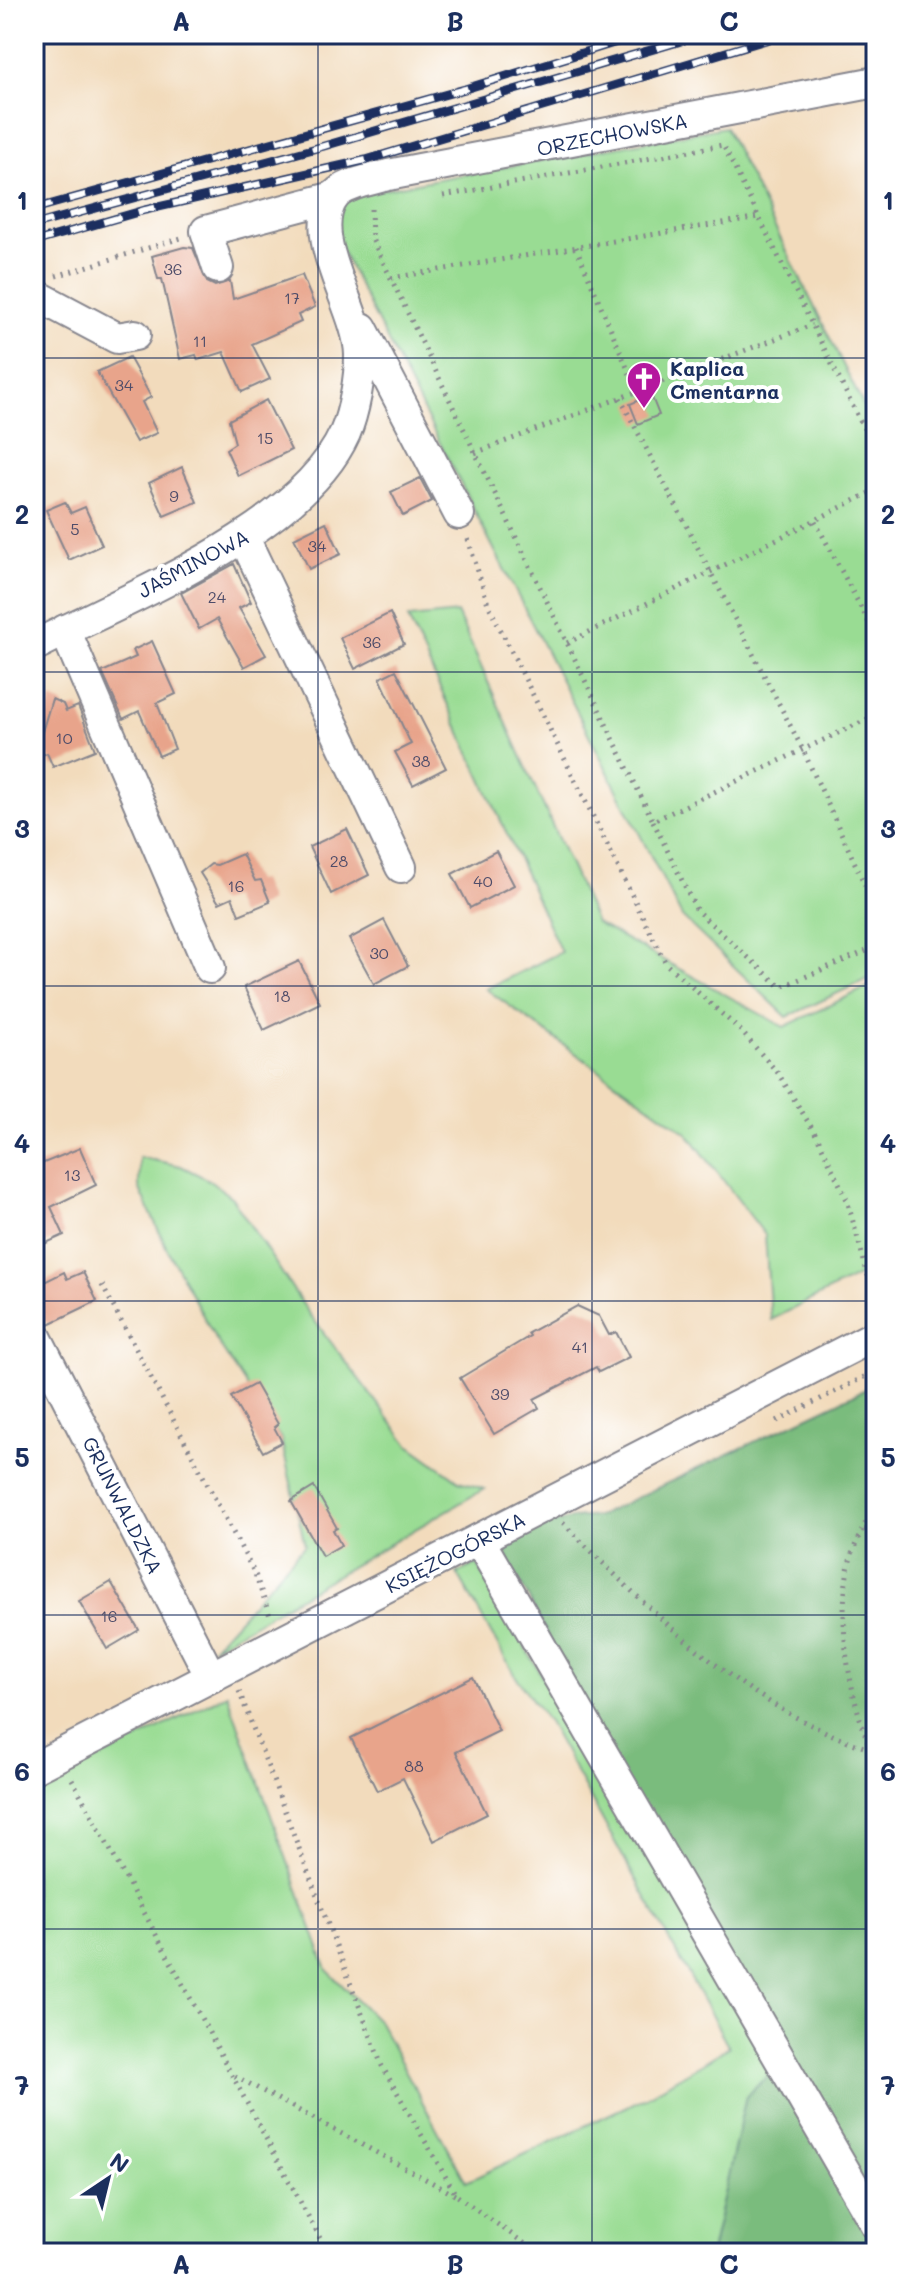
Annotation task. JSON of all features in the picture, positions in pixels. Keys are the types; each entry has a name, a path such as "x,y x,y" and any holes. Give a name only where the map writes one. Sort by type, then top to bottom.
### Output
{"street":[{"name":"ORZECHOWSKA","path":"206,231 341,192 388,175 876,82"},
{"name":"JAŚMINOWA","path":"34,646 244,538 302,495 345,433 360,355 351,307 323,225 341,192"},
{"path":"206,231 218,268"},
{"path":"37,286 117,338 135,335"},
{"path":"351,307 459,514"},
{"path":"244,538 401,867"},
{"path":"65,630 210,968"},
{"name":"GRUNWALDZKA","path":"34,1333 220,1673"},
{"name":"KSIĘŻOGÓRSKA","path":"46,1761 876,1335"},
{"path":"479,1540 876,2225"}],"path":[{"path":"432,198 723,145 876,453"},
{"path":"386,206 371,209 372,239 697,911 781,987 876,947"},
{"path":"391,278 759,217"},
{"path":"37,286 206,231"},
{"path":"576,247 637,391"},
{"path":"475,453 812,325"},
{"path":"620,398 803,750 876,909"},
{"path":"567,643 876,490"},
{"path":"459,514 488,604 541,718 666,964 740,1030 778,1073 818,1138 847,1200 876,1304"},
{"path":"815,521 876,636"},
{"path":"653,821 876,715"},
{"path":"102,1285 255,1574 280,1642"},
{"path":"876,1501 851,1557 844,1616 852,1683 876,1762"},
{"path":"548,1504 557,1517 669,1629 729,1676 798,1722 873,1750"},
{"path":"864,1529 876,1532"},
{"path":"220,1673 382,2066 456,2195"},
{"path":"46,1761 232,2075 328,2253"},
{"path":"232,2075 456,2195 538,2253"}],"green space":[{"path":"725,127 876,431 876,975 787,1017 682,917 333,234 345,196"},
{"path":"457,613 596,923 784,1027 876,983 876,1267 771,1320 765,1235 688,1134 486,989 561,952 408,618"},
{"path":"139,1157 181,1166 211,1181 232,1198 308,1312 409,1445 459,1481 484,1489 212,1648 305,1545 281,1439 215,1338 166,1247 139,1187"},
{"path":"876,1384 876,2253 711,2253 746,2096 774,2071 505,1553 534,1531 559,1521 596,1517"},
{"path":"477,1564 602,1780 627,1831 665,1875 774,2071 746,2096 711,2253 34,2253 34,1791 227,1694 327,1970 379,2022 466,2182 646,2097 729,2047 548,1722 514,1674 457,1573"}],"building":[{"path":"184,247 193,248 207,282 215,286 230,281 233,299 302,275 315,307 298,315 301,322 252,344 270,379 242,392 224,352 198,360 196,355 180,359 162,279 158,279 152,256"},
{"path":"129,357 151,397 142,402 157,433 136,442 97,372"},
{"name":"Kaplica Cmentarna","path":"651,395 659,415 638,424 630,404"},
{"path":"266,400 291,450 238,476 226,449 235,443 229,420"},
{"path":"182,467 197,502 164,516 149,483"},
{"path":"420,478 432,501 403,516 391,492"},
{"path":"65,502 71,513 85,507 102,545 69,560 46,510"},
{"path":"326,522 341,554 309,569 294,538"},
{"path":"234,564 251,602 239,608 266,655 244,667 217,619 199,629 181,593"},
{"path":"390,613 404,644 355,669 340,638"},
{"path":"152,641 176,694 157,703 175,749 159,756 139,711 123,719 102,672 136,657 133,650"},
{"path":"396,670 446,768 413,785 395,752 411,744 380,678"},
{"path":"52,699 63,704 66,711 78,706 95,750 53,767 47,753 34,758"},
{"path":"347,829 369,875 331,894 309,847"},
{"path":"496,851 514,885 470,908 452,874"},
{"path":"242,854 255,881 261,880 270,902 239,915 232,897 219,903 200,873 211,864 217,865"},
{"path":"384,920 408,966 374,984 349,939"},
{"path":"299,961 320,1003 264,1030 244,987"},
{"path":"80,1148 96,1185 51,1207 64,1235 42,1245 34,1227 34,1167"},
{"path":"64,1272 67,1279 83,1272 97,1301 49,1324 34,1315 34,1287"},
{"path":"577,1306 599,1316 609,1335 616,1332 629,1357 599,1372 596,1367 534,1399 539,1408 494,1434 460,1378 530,1336 528,1333"},
{"path":"255,1384 278,1424 274,1427 282,1442 263,1452 231,1397"},
{"path":"314,1487 337,1528 333,1530 341,1545 322,1556 291,1501"},
{"path":"111,1582 139,1630 107,1649 79,1601"},
{"path":"473,1677 499,1731 456,1752 487,1814 434,1841 403,1778 377,1791 351,1738"}],"railway":[{"path":"34,209 465,89 643,34"},
{"path":"34,225 324,146 705,34"},
{"path":"34,242 145,210 366,160 786,34"}],"place":[{"name":"Kaplica Cmentarna","path":"644,410"}]}
